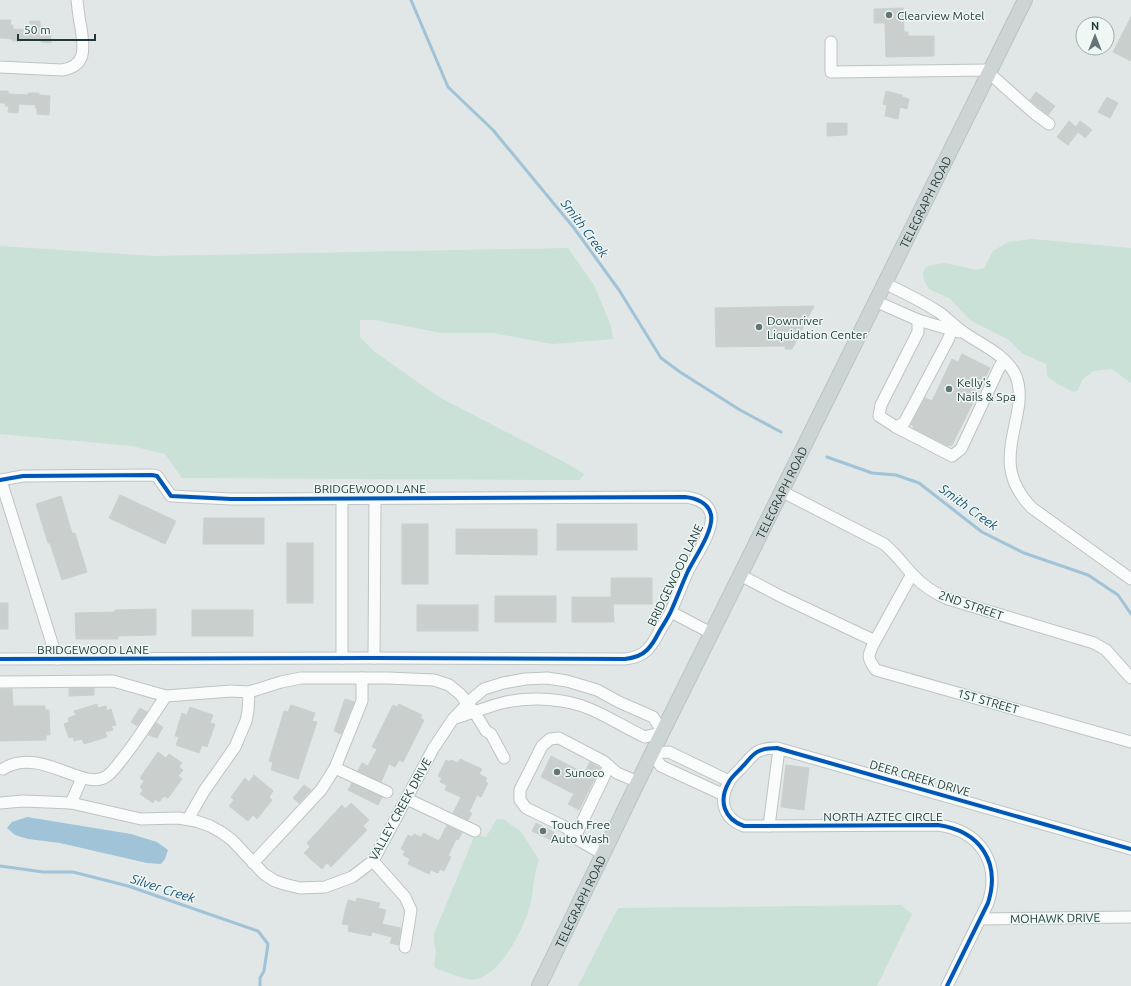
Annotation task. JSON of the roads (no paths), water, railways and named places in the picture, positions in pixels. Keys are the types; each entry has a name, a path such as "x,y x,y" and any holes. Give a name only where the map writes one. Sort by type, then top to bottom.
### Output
{"main road":[{"name":"TELEGRAPH ROAD","path":"539,986 711,633 990,71 1022,1"}],"street":[{"path":"0,67 62,70 69,69 77,64 82,57 84,47 77,0"},
{"path":"831,42 831,72 990,71 1034,113 1049,124"},
{"path":"884,283 940,313 966,334 996,352 1004,360 1015,374 1020,391 1019,405 1011,442 1010,459 1012,476 1019,493 1032,508 1131,579"},
{"path":"876,301 918,320 966,334"},
{"path":"918,320 918,332 881,405 878,416 952,456 962,449 1004,360"},
{"path":"896,427 904,423 952,330"},
{"name":"BRIDGEWOOD LANE","path":"0,481 23,476 152,475 157,476 171,496 231,499 685,497 699,500 708,508 711,514 711,522 708,533 688,572 671,612 652,644 639,656 625,659 0,659"},
{"path":"0,481 57,659"},
{"name":"2ND STREET","path":"781,491 884,544 912,574 930,590 948,599 1094,644 1106,650 1131,678"},
{"path":"342,498 342,658"},
{"path":"374,658 375,498"},
{"name":"1ST STREET","path":"912,574 869,653 870,662 876,670 1131,742"},
{"path":"740,575 782,597 875,641"},
{"name":"BRIDGEWOOD LANE","path":"671,612 711,633"},
{"path":"0,682 113,681 166,696 231,691 249,692 297,678 406,678 434,680 449,686 460,694 468,703 486,731 491,734 504,758"},
{"path":"253,863 321,790 335,768 362,701 362,678"},
{"name":"VALLEY CREEK DRIVE","path":"0,803 23,801 71,803 142,819 188,819 204,823 232,840 264,874 275,881 292,886 311,888 325,887 342,881 362,870 374,861 433,750 453,719 484,689 503,683 525,679 547,678 572,683 597,690 619,702 653,716 663,732"},
{"path":"590,708 597,690"},
{"path":"188,819 204,791 235,747 246,721 249,692"},
{"path":"3,769 9,765 28,762 40,763 82,778 96,780 106,777 128,752 166,696"},
{"path":"453,719 475,713 504,702 538,700 560,701 590,708 645,737 663,732"},
{"path":"603,854 575,837 567,828 526,808 520,800 520,790 542,746 550,739 559,738 603,761 617,773 638,782"},
{"name":"DEER CREEK DRIVE","path":"724,795 730,781 754,754 770,748 779,749 1131,849"},
{"path":"769,826 779,749"},
{"path":"652,753 669,752 730,781"},
{"path":"652,753 661,766 724,795"},
{"path":"575,837 609,766"},
{"path":"335,768 387,792"},
{"path":"71,803 82,778"},
{"name":"NORTH AZTEC CIRCLE","path":"724,795 726,811 733,821 744,826 938,824 950,826 960,830 972,838 987,858 991,870 991,892 980,919 947,986"},
{"path":"407,799 475,831"},
{"path":"374,861 405,897 411,910 405,946"},
{"name":"MOHAWK DRIVE","path":"980,919 1131,917"}],"water":[{"path":"27,817 131,834 157,842 168,850 165,859 161,864 147,863 60,843 28,839 15,835 7,828 12,822"}],"waterway":[{"name":"Smith Creek","path":"411,0 448,87 493,130 574,228 619,290 661,358 680,372 740,410 781,432"},
{"name":"Smith Creek","path":"827,457 872,473 896,475 919,483 982,532 1024,553 1088,575 1118,595 1131,614"},
{"name":"Silver Creek","path":"0,866 43,872 73,872 128,886 258,931 268,944 264,971 260,978 260,986"}],"place":[{"name":"Clearview Motel","path":"889,15"},
{"name":"Downriver Liquidation Center","path":"759,327"},
{"name":"Kelly's Nails & Spa","path":"949,389"},
{"name":"Sunoco","path":"557,772"},
{"name":"Touch Free Auto Wash","path":"543,831"}]}
